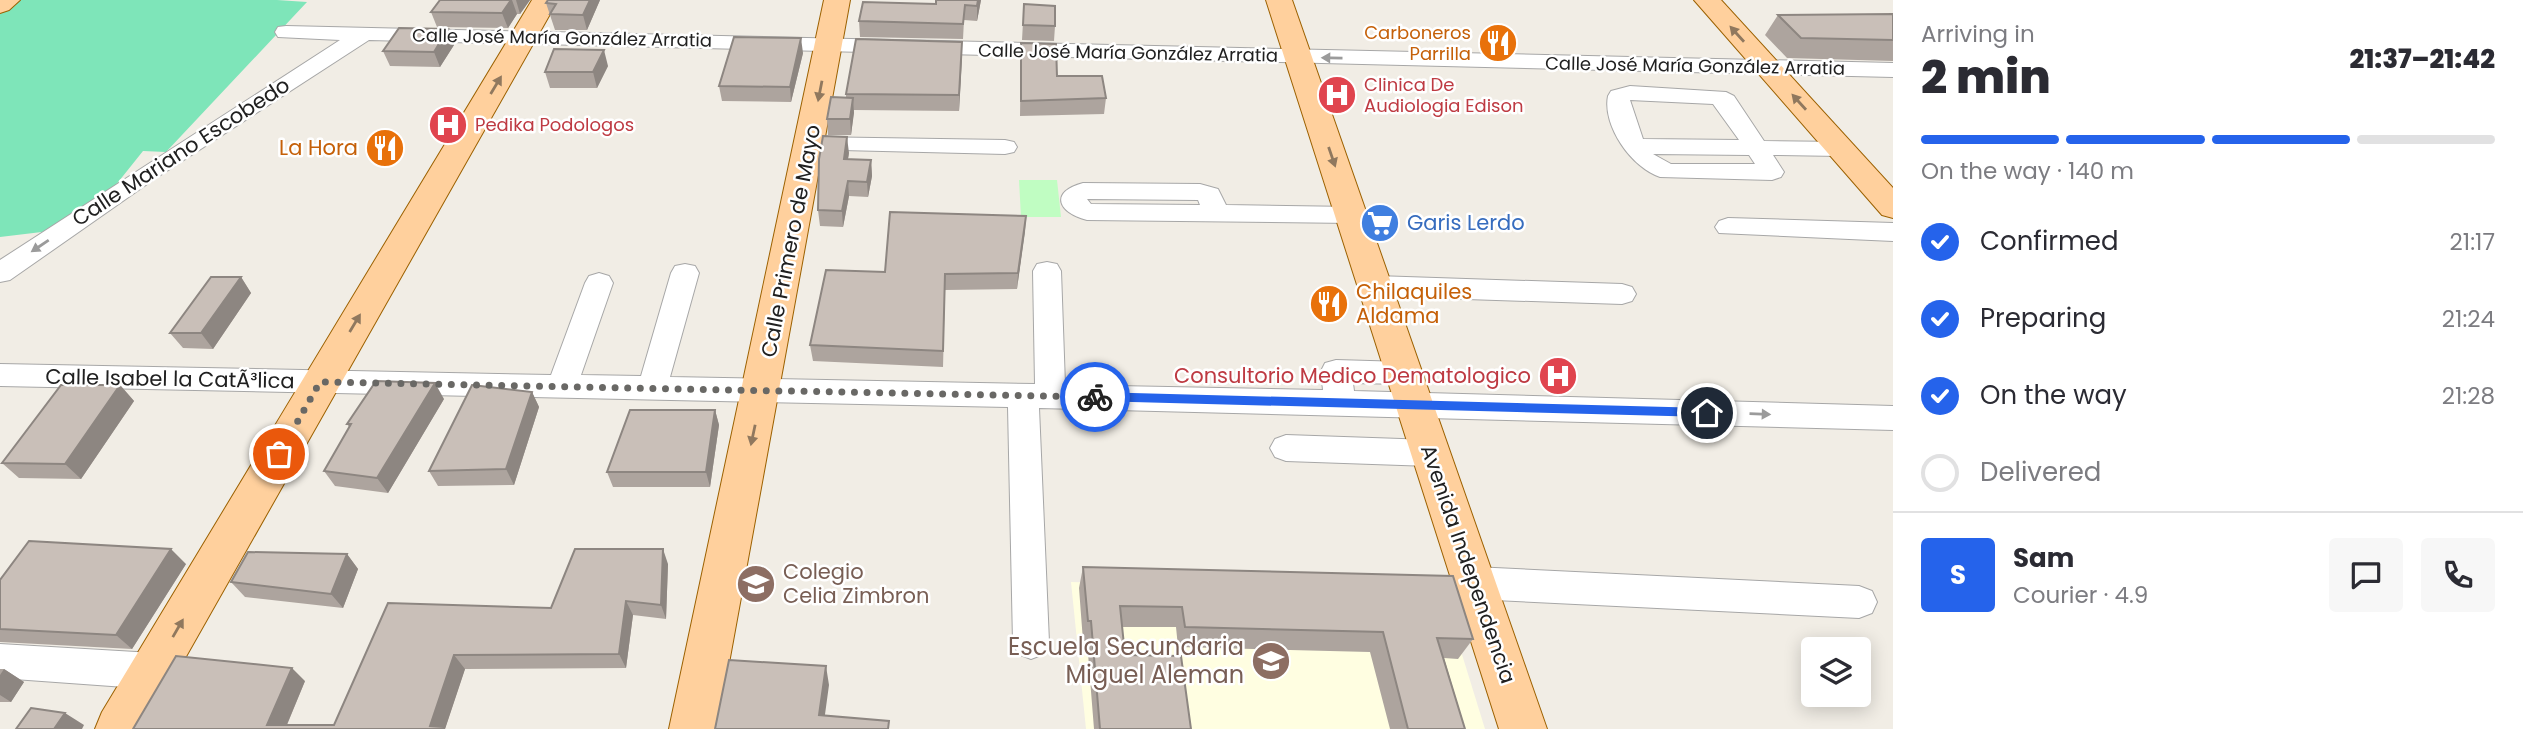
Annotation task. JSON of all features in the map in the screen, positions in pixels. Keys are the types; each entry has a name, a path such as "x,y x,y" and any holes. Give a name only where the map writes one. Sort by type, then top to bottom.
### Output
{"main road":[{"path":"0,5 6,0"},
{"path":"119,729 545,0"},
{"name":"Calle Primero de Mayo","path":"693,729 762,391 837,0"},
{"name":"Avenida Independencia","path":"1279,0 1352,215 1389,286 1410,389 1524,729"},
{"path":"1707,0 1893,208"}],"street":[{"name":"Calle José María González Arratia","path":"286,32 1893,70"},
{"name":"Calle Mariano Escobedo","path":"0,273 144,175 364,34"},
{"path":"1623,94 1718,97 1726,102 1759,148 1772,172 1669,172 1645,162 1633,146 1618,101 1623,94"},
{"path":"810,144 1005,147"},
{"path":"1759,148 1840,149"},
{"path":"1216,212 1352,215"},
{"path":"1728,228 1893,232"},
{"path":"652,389 685,273"},
{"path":"562,387 599,283"},
{"path":"1389,286 1622,294"},
{"path":"1340,402 1335,372 1363,372 1410,389"},
{"path":"1363,372 1372,403"},
{"name":"Calle Isabel la CatÃ³lica","path":"0,375 1372,403 1410,389 1893,418"},
{"path":"1031,642 1037,396"},
{"path":"1286,448 1430,453"},
{"path":"1474,583 1859,602"},
{"path":"0,661 153,671"}],"lane":[{"path":"1037,396 1047,271"}],"shaded area":[{"name":"Escuela Secundaria Miguel Aleman","path":"1071,582 1443,593 1485,729 1086,729"}],"green space":[{"path":"18,0 307,2 166,152 143,151 111,191 50,231 0,237 0,14"},
{"path":"1019,180 1057,180 1061,217 1021,217"}],"building":[{"path":"440,0 511,0 502,13 431,12"},
{"path":"548,0 590,0 583,15 550,14 556,4 546,3"},
{"path":"936,0 978,0 977,6 965,5 963,24 859,21 863,2 936,4"},
{"path":"1024,4 1055,6 1055,26 1023,25"},
{"path":"1893,14 1893,40 1801,38 1778,15"},
{"path":"399,28 448,29 434,52 383,51"},
{"path":"734,37 801,38 790,87 719,86"},
{"path":"856,39 962,42 959,95 846,94"},
{"path":"1021,43 1056,44 1057,76 1102,76 1106,98 1021,101"},
{"path":"554,49 604,50 593,72 545,72"},
{"path":"831,97 853,98 850,119 827,119"},
{"path":"823,136 847,137 844,159 871,160 867,182 848,181 842,211 818,210 819,159"},
{"path":"890,212 1026,216 1018,273 945,274 943,351 810,345 826,270 885,272"},
{"path":"211,277 241,277 201,333 170,333"},
{"path":"376,381 435,383 377,478 324,471 351,424 347,424"},
{"path":"61,385 120,385 65,464 2,463"},
{"path":"472,385 532,392 506,469 429,471"},
{"path":"630,410 715,410 706,472 607,472"},
{"path":"29,541 171,549 116,635 0,629 0,580"},
{"path":"575,549 663,549 661,605 626,601 619,654 454,655 430,726 444,727 443,729 133,729 176,656 292,668 267,725 334,725 388,603 551,608"},
{"path":"248,552 347,554 331,594 231,582"},
{"path":"1083,567 1453,576 1473,639 1437,638 1465,729 1408,729 1383,632 1185,627 1182,607 1120,606 1125,655 1181,656 1191,729 1100,729 1091,621 1088,621"},
{"path":"729,660 826,666 819,715 889,721 888,729 715,729"},
{"path":"31,708 65,713 54,729 16,729"}],"way so far":[{"path":"279,454 320,382 1095,397"}],"place":[{"name":"Carboneros Parrilla","path":"1498,43"},
{"name":"Clinica De Audiologia Edison","path":"1337,95"},
{"name":"Pedika Podologos","path":"448,125"},
{"name":"La Hora","path":"385,148"},
{"name":"Garis Lerdo","path":"1380,223"},
{"name":"Chilaquiles Aldama","path":"1329,304"},
{"name":"Consultorio Medico Dematologico","path":"1558,376"},
{"name":"Colegio Celia Zimbron","path":"756,584"},
{"name":"Escuela Secundaria Miguel Aleman","path":"1271,661"}],"route":[{"path":"1095,397 1707,413"}]}
